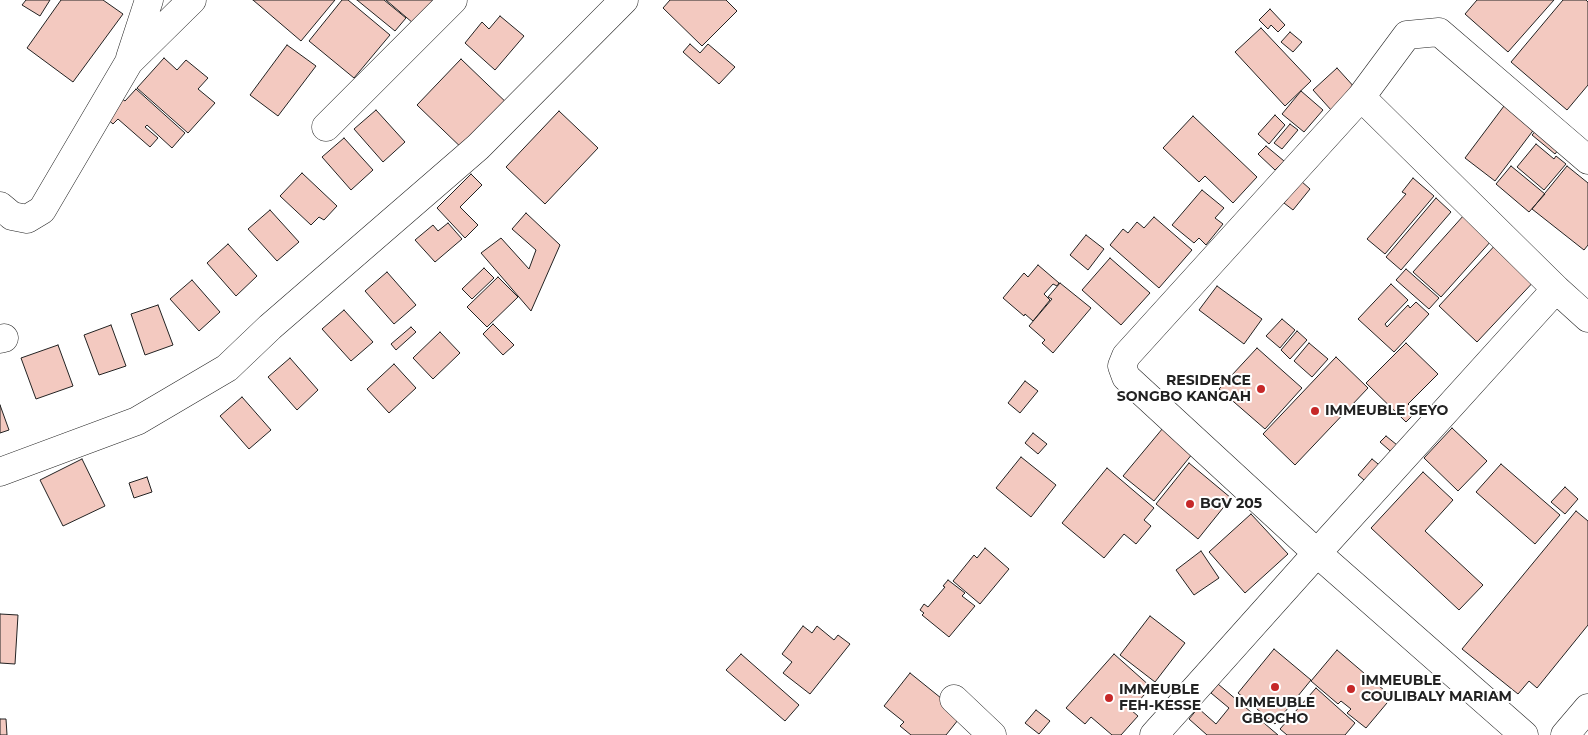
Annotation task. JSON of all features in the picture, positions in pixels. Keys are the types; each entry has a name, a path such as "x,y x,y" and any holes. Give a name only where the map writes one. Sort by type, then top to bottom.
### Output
{"street":[{"path":"0,206 12,216 28,219 42,210 129,62 149,0"},
{"path":"129,62 192,0"},
{"path":"326,127 453,0"},
{"path":"0,472 137,421 227,368 270,327 478,147 624,0"},
{"path":"1524,735 1316,553 1126,377 1122,366 1126,356 1361,97 1407,34 1440,32 1588,160"},
{"path":"1361,97 1556,289 1588,318"},
{"path":"1154,735 1316,553 1556,289"},
{"path":"954,699 992,735"},
{"path":"1565,735 1588,708"}],"building":[{"path":"26,0 50,0 40,16 22,5"},
{"path":"61,0 103,0 123,14 73,82 27,48"},
{"path":"253,0 335,0 301,41"},
{"path":"342,0 348,0 390,35 354,78 309,41"},
{"path":"357,0 384,0 406,18 395,31"},
{"path":"386,0 444,0 420,29"},
{"path":"670,0 726,0 737,11 702,46 663,8"},
{"path":"1477,0 1554,0 1508,52 1465,14"},
{"path":"1563,0 1586,0 1588,2 1588,85 1567,110 1511,62"},
{"path":"1270,9 1285,25 1278,32 1271,25 1268,29 1259,20"},
{"path":"500,16 524,36 495,70 465,43 482,22 489,29"},
{"path":"1261,28 1311,81 1285,106 1235,52"},
{"path":"1290,32 1302,42 1293,52 1281,42"},
{"path":"690,44 700,53 708,44 735,67 719,84 683,52"},
{"path":"287,45 316,66 278,116 250,95"},
{"path":"164,58 177,70 186,60 208,78 198,89 215,103 188,133 137,88"},
{"path":"461,59 512,108 468,154 417,105"},
{"path":"1337,68 1356,89 1332,111 1313,90"},
{"path":"136,89 185,133 172,148 147,125 145,127 158,138 150,147 118,119 113,124 105,117 121,98 125,101"},
{"path":"1301,91 1323,110 1304,132 1282,114"},
{"path":"1507,102 1538,124 1495,181 1465,158"},
{"path":"376,110 405,142 383,162 354,129"},
{"path":"559,111 598,148 545,204 506,167"},
{"path":"1275,115 1285,125 1269,144 1258,134"},
{"path":"1193,116 1257,177 1233,203 1205,176 1199,182 1163,148"},
{"path":"1290,124 1298,130 1282,149 1274,143"},
{"path":"1540,126 1562,145 1555,154 1532,135"},
{"path":"344,138 373,170 351,190 322,157"},
{"path":"1536,144 1554,159 1556,156 1566,164 1544,190 1517,167"},
{"path":"1266,146 1284,161 1275,170 1258,154"},
{"path":"1511,166 1545,194 1529,212 1496,184"},
{"path":"1567,166 1588,183 1588,245 1584,250 1532,209"},
{"path":"302,173 337,206 324,220 319,217 311,225 280,196"},
{"path":"471,174 482,185 460,207 478,225 465,238 437,208"},
{"path":"1413,178 1434,196 1385,254 1367,239 1406,194 1402,192"},
{"path":"1301,181 1310,189 1293,210 1284,203"},
{"path":"1202,190 1224,208 1215,218 1223,224 1206,245 1199,238 1194,243 1172,225"},
{"path":"1436,198 1451,212 1401,270 1386,257"},
{"path":"270,210 299,242 277,261 248,229"},
{"path":"526,213 560,245 531,311 481,253 501,238 529,269 536,250 512,229"},
{"path":"1464,215 1492,240 1441,297 1413,272"},
{"path":"1154,217 1192,250 1159,288 1110,245 1123,229 1128,233 1137,222 1144,228"},
{"path":"448,223 462,239 435,262 415,240 433,225 438,231"},
{"path":"1086,235 1104,249 1088,270 1070,255"},
{"path":"1499,241 1538,277 1477,342 1439,306"},
{"path":"228,244 257,276 236,296 207,263"},
{"path":"1110,258 1150,293 1121,325 1082,290"},
{"path":"1038,265 1059,283 1057,286 1053,284 1044,294 1050,300 1033,321 1025,314 1024,316 1003,298 1024,273 1028,277"},
{"path":"484,268 494,278 472,299 462,289"},
{"path":"1406,269 1439,298 1429,309 1396,280"},
{"path":"387,272 416,305 394,324 365,291"},
{"path":"498,277 518,297 487,327 467,307"},
{"path":"192,280 220,312 199,331 170,299"},
{"path":"1060,283 1091,308 1053,353 1042,343 1045,340 1029,326 1052,299 1048,297"},
{"path":"1391,284 1408,300 1385,324 1387,327 1408,305 1410,308 1416,302 1429,314 1394,352 1358,319"},
{"path":"1217,286 1262,319 1244,344 1199,310"},
{"path":"158,305 173,345 145,355 131,314"},
{"path":"344,310 373,342 351,361 322,329"},
{"path":"1282,319 1295,330 1280,348 1266,336"},
{"path":"493,324 514,345 503,355 483,334"},
{"path":"111,325 126,366 99,375 84,335"},
{"path":"411,327 416,332 396,350 391,344"},
{"path":"1297,331 1307,340 1290,359 1281,350"},
{"path":"440,332 460,353 433,379 413,358"},
{"path":"1309,343 1328,359 1312,377 1294,361"},
{"path":"1406,343 1438,374 1408,404 1416,412 1406,422 1366,383"},
{"path":"58,345 73,386 36,399 21,358"},
{"name":"RESIDENCE SONGBO KANGAH","path":"1257,348 1302,388 1265,429 1219,389"},
{"name":"IMMEUBLE SEYO","path":"1336,357 1368,388 1295,465 1263,434"},
{"path":"290,358 318,390 297,410 268,377"},
{"path":"394,364 416,388 389,413 367,389"},
{"path":"1025,381 1038,391 1020,413 1008,403"},
{"path":"242,397 271,430 249,449 220,416"},
{"path":"0,405 9,430 0,433"},
{"path":"1163,428 1193,453 1154,501 1123,476"},
{"path":"1452,428 1487,461 1458,491 1424,458"},
{"path":"1033,433 1047,444 1038,454 1025,443"},
{"path":"1386,436 1402,449 1396,456 1380,442"},
{"path":"1021,457 1056,485 1031,517 996,488"},
{"path":"82,459 105,506 63,526 40,480"},
{"path":"1372,459 1383,468 1369,484 1358,475"},
{"path":"1189,463 1231,498 1198,539 1156,504"},
{"path":"1501,464 1560,515 1535,544 1476,492"},
{"path":"1107,468 1154,508 1144,520 1151,526 1136,544 1124,534 1104,558 1062,523"},
{"path":"1423,472 1453,500 1425,531 1483,585 1459,610 1371,528"},
{"path":"147,477 152,492 134,498 129,483"},
{"path":"1565,487 1578,499 1565,514 1551,502"},
{"path":"1576,511 1588,521 1588,625 1537,688 1529,681 1518,694 1462,649"},
{"path":"1251,514 1288,554 1245,593 1209,552"},
{"path":"985,548 1009,569 980,604 953,581 974,555 977,558"},
{"path":"1201,551 1219,578 1194,595 1176,570"},
{"path":"948,580 965,593 962,596 975,606 949,637 922,615 924,613 920,610 924,604 928,607 945,587 943,586"},
{"path":"0,614 18,615 15,664 0,663"},
{"path":"1150,616 1185,643 1155,682 1120,655"},
{"path":"803,626 812,633 817,626 834,640 838,635 850,644 810,694 783,673 792,662 782,654"},
{"name":"IMMEUBLE GBOCHO","path":"1274,649 1311,680 1275,724 1238,693"},
{"name":"IMMEUBLE COULIBALY MARIAM","path":"1337,650 1392,697 1366,728 1347,713 1351,709 1341,701 1338,704 1311,681"},
{"path":"741,654 799,705 785,721 726,670"},
{"name":"IMMEUBLE FEH-KESSE","path":"1114,654 1151,687 1131,710 1138,716 1121,735 1112,735 1091,717 1085,724 1066,708"},
{"path":"910,673 962,715 946,735 911,735 900,726 904,722 884,706"},
{"path":"1218,684 1278,735 1207,735 1189,719 1198,708 1216,724 1229,708 1211,693"},
{"path":"1316,688 1355,723 1345,735 1287,735 1280,729"},
{"path":"1036,710 1050,721 1039,734 1025,723"},
{"path":"0,719 6,719 7,735 0,735"}],"place":[{"name":"RESIDENCE SONGBO KANGAH","path":"1261,389"},
{"name":"IMMEUBLE SEYO","path":"1315,411"},
{"name":"BGV 205","path":"1190,504"},
{"name":"IMMEUBLE GBOCHO","path":"1275,687"},
{"name":"IMMEUBLE COULIBALY MARIAM","path":"1351,689"},
{"name":"IMMEUBLE FEH-KESSE","path":"1109,698"}]}
